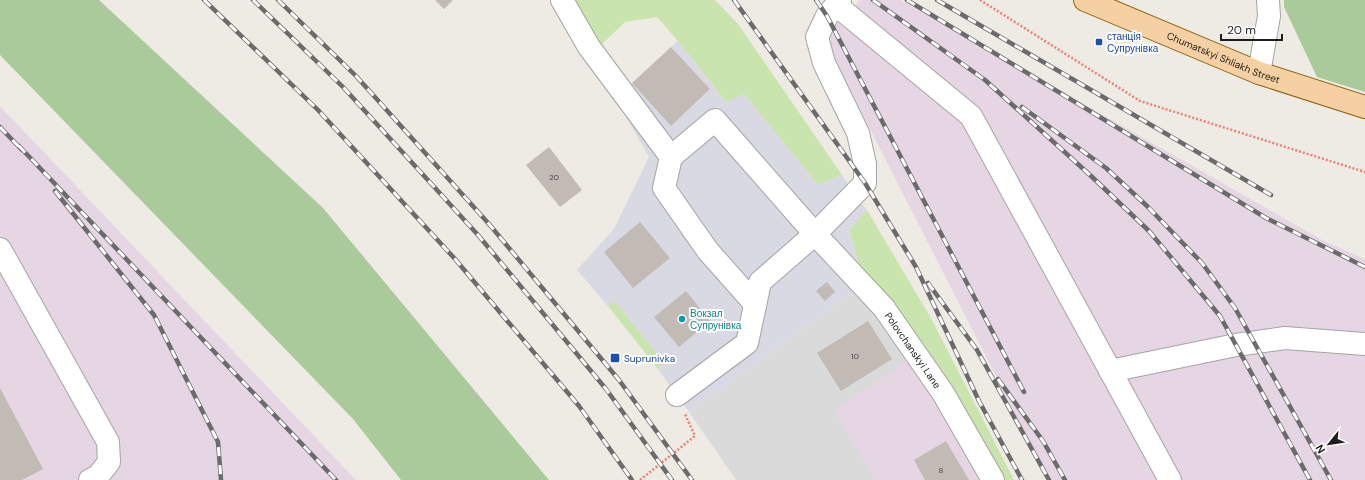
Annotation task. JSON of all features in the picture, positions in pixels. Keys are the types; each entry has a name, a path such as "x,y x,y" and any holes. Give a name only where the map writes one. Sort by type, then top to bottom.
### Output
{"main road":[{"name":"Chumatskyi Shliakh Street","path":"1085,0 1259,73 1365,107"}],"street":[{"path":"562,0 589,47 671,157 664,188 708,251 755,304"},
{"path":"1259,73 1269,16 1268,0"},
{"path":"677,395 747,343 760,282 815,234 865,183 865,164 858,133 824,63 817,37 826,16 838,2 971,116 1170,480"},
{"name":"Polovchanskyi Lane","path":"671,157 715,120 815,234 884,308 943,393 993,480"},
{"path":"0,250 108,442 109,462 98,476 90,480"},
{"path":"1110,371 1236,345 1285,338 1365,344"}],"path":[{"path":"980,0 1140,101 1365,172"},
{"path":"640,480 695,436 677,395"}],"shaded area":[{"path":"860,0 901,0 1324,241 1365,259 1365,480 1049,480 823,37"},
{"path":"678,41 726,102 744,94 818,185 842,175 854,194 867,210 849,230 861,274 855,290 689,412 658,369 664,363 614,301 608,306 577,270 614,229 649,157 615,97 632,83 671,126 710,89 671,47"},
{"path":"0,106 356,480 0,480"},
{"path":"855,290 938,394 985,480 736,480 689,412"},
{"path":"910,359 985,480 876,480 834,411"}],"green space":[{"path":"0,0 99,0 323,208 549,480 401,480 353,419 0,55"},
{"path":"569,0 715,0 738,24 842,175 818,185 744,94 727,103 657,17 625,22 598,48"},
{"path":"1284,0 1365,0 1365,92 1317,77 1284,7"},
{"path":"867,210 932,320 1014,480 1001,480 861,274 849,230"},
{"path":"614,300 664,363 658,369 608,306"}],"building":[{"path":"435,0 453,0 444,9"},
{"path":"671,47 710,89 671,126 632,83"},
{"path":"549,147 582,190 560,207 526,165"},
{"path":"640,222 670,258 633,288 604,252"},
{"path":"827,282 835,292 825,301 816,291"},
{"name":"Вокзал Супрунівка","path":"686,291 710,321 679,347 654,317"},
{"path":"868,321 892,359 841,391 817,353"},
{"path":"0,388 43,469 22,480 0,480"},
{"path":"946,441 969,480 925,480 914,460"}],"railway":[{"path":"204,0 318,110 455,259 579,406 632,480"},
{"path":"253,0 343,87 478,235 606,389 672,480"},
{"path":"278,0 356,76 489,224 619,380 692,480"},
{"path":"734,0 865,183 916,267 979,401 1022,480"},
{"path":"816,0 827,16 1024,392"},
{"path":"873,0 985,80 1090,175 1149,231 1220,316 1310,480"},
{"path":"907,0 1266,218 1365,267"},
{"path":"937,0 1271,195"},
{"path":"1022,107 1106,168 1147,206 1202,263 1235,308 1331,480"},
{"path":"0,127 22,150"},
{"path":"19,146 336,480"},
{"path":"55,191 154,315 218,442 221,480"},
{"path":"928,283 977,350 1049,480"},
{"path":"998,379 1043,441 1065,480"}],"place":[{"name":"станція Супрунівка","path":"1099,42"},
{"name":"Вокзал Супрунівка","path":"682,319"},
{"name":"Suprunivka","path":"615,358"}]}
